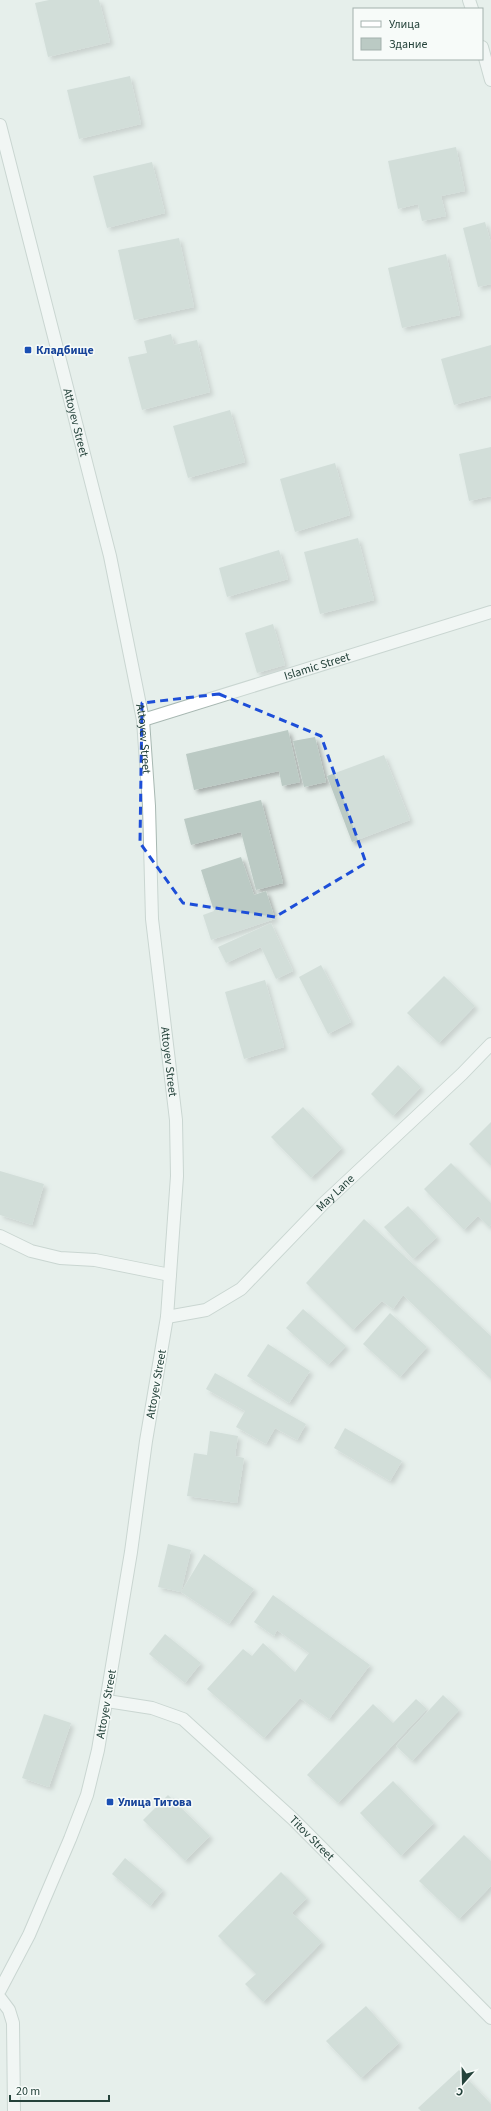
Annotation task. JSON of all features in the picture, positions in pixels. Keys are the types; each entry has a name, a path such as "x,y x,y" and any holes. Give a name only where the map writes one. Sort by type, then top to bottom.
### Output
{"street":[{"path":"483,51 491,80"},
{"name":"Attoyev Street","path":"0,125 110,556 143,720 149,806 152,918 176,1120 177,1176 167,1317 146,1441 107,1701 98,1750 87,1795 29,1935 0,1990"},
{"name":"Islamic Street","path":"143,720 491,612"},
{"name":"May Lane","path":"167,1317 206,1310 241,1289 323,1204 462,1074 491,1044"},
{"path":"0,1236 31,1251 60,1258 95,1260 170,1275"},
{"name":"Titov Street","path":"107,1701 152,1708 183,1719 293,1819 491,2018"},
{"path":"0,1998 9,2010 13,2023 14,2111"}],"highlighted area":[{"path":"219,694 321,736 366,863 275,917 183,903 140,843 142,703"}],"building":[{"path":"49,0 99,0 110,42 48,57 35,3"},
{"path":"130,76 141,124 79,139 67,90"},
{"path":"456,147 465,191 441,196 446,216 422,221 418,204 398,209 388,161"},
{"path":"152,162 165,213 107,228 93,176"},
{"path":"485,222 491,243 491,284 478,287 463,228"},
{"path":"179,238 194,307 134,320 118,250"},
{"path":"446,254 460,315 402,328 388,268"},
{"path":"171,334 174,345 197,340 210,392 142,410 128,357 147,353 144,341"},
{"path":"491,345 491,395 454,405 441,359"},
{"path":"230,410 245,462 188,478 173,426"},
{"path":"491,447 491,496 469,501 459,454"},
{"path":"335,463 350,515 295,532 280,479"},
{"path":"358,538 374,600 320,614 304,552"},
{"path":"279,550 288,579 227,597 219,568"},
{"path":"273,624 285,665 257,673 245,633"},
{"path":"288,730 300,782 282,786 279,771 194,790 186,754"},
{"path":"315,737 326,782 304,787 293,741"},
{"path":"384,755 410,820 352,842 327,776"},
{"path":"261,800 283,883 256,890 241,832 191,845 184,819"},
{"path":"241,857 254,895 266,891 275,919 211,940 203,915 214,911 201,870"},
{"path":"271,923 293,971 276,979 261,947 226,963 218,947"},
{"path":"321,965 351,1022 328,1034 299,977"},
{"path":"444,976 475,1006 439,1043 407,1013"},
{"path":"265,980 284,1047 244,1059 225,992"},
{"path":"398,1065 421,1087 393,1116 371,1094"},
{"path":"303,1107 342,1148 311,1178 271,1137"},
{"path":"491,1122 491,1166 469,1144"},
{"path":"451,1163 491,1203 491,1225 489,1227 478,1216 464,1230 424,1189"},
{"path":"0,1171 44,1184 32,1225 0,1215"},
{"path":"408,1206 437,1237 413,1259 384,1227"},
{"path":"364,1219 491,1336 491,1379 403,1295 393,1309 382,1301 353,1330 306,1283"},
{"path":"303,1309 346,1346 328,1365 286,1328"},
{"path":"390,1313 427,1347 400,1377 363,1344"},
{"path":"268,1344 310,1371 289,1403 247,1376"},
{"path":"215,1373 306,1424 297,1440 275,1428 266,1444 236,1427 245,1411 206,1389"},
{"path":"345,1428 402,1461 390,1481 334,1448"},
{"path":"210,1431 238,1436 235,1456 244,1458 237,1503 187,1496 194,1453 207,1455"},
{"path":"168,1544 191,1550 181,1592 158,1587"},
{"path":"204,1554 254,1589 229,1624 181,1592"},
{"path":"273,1595 370,1665 329,1719 300,1698 264,1738 207,1689 243,1649 252,1656 263,1643 295,1672 309,1653 277,1630 274,1636 254,1622"},
{"path":"165,1634 201,1663 185,1683 149,1654"},
{"path":"443,1695 459,1710 412,1761 396,1746"},
{"path":"416,1699 427,1709 338,1803 307,1775 373,1704 393,1723"},
{"path":"44,1714 71,1723 49,1787 22,1778"},
{"path":"393,1781 434,1823 401,1856 360,1813"},
{"path":"168,1795 210,1836 185,1861 143,1820"},
{"path":"464,1835 491,1861 491,1886 459,1919 419,1881"},
{"path":"125,1858 163,1890 150,1906 112,1874"},
{"path":"281,1872 307,1898 292,1913 322,1942 263,2002 245,1984 256,1974 218,1936"},
{"path":"366,2006 399,2043 361,2078 326,2041"},
{"path":"459,2070 491,2104 491,2111 421,2111 418,2108"}],"place":[{"name":"Кладбище","path":"28,350"},
{"name":"Улица Титова","path":"110,1802"}]}
